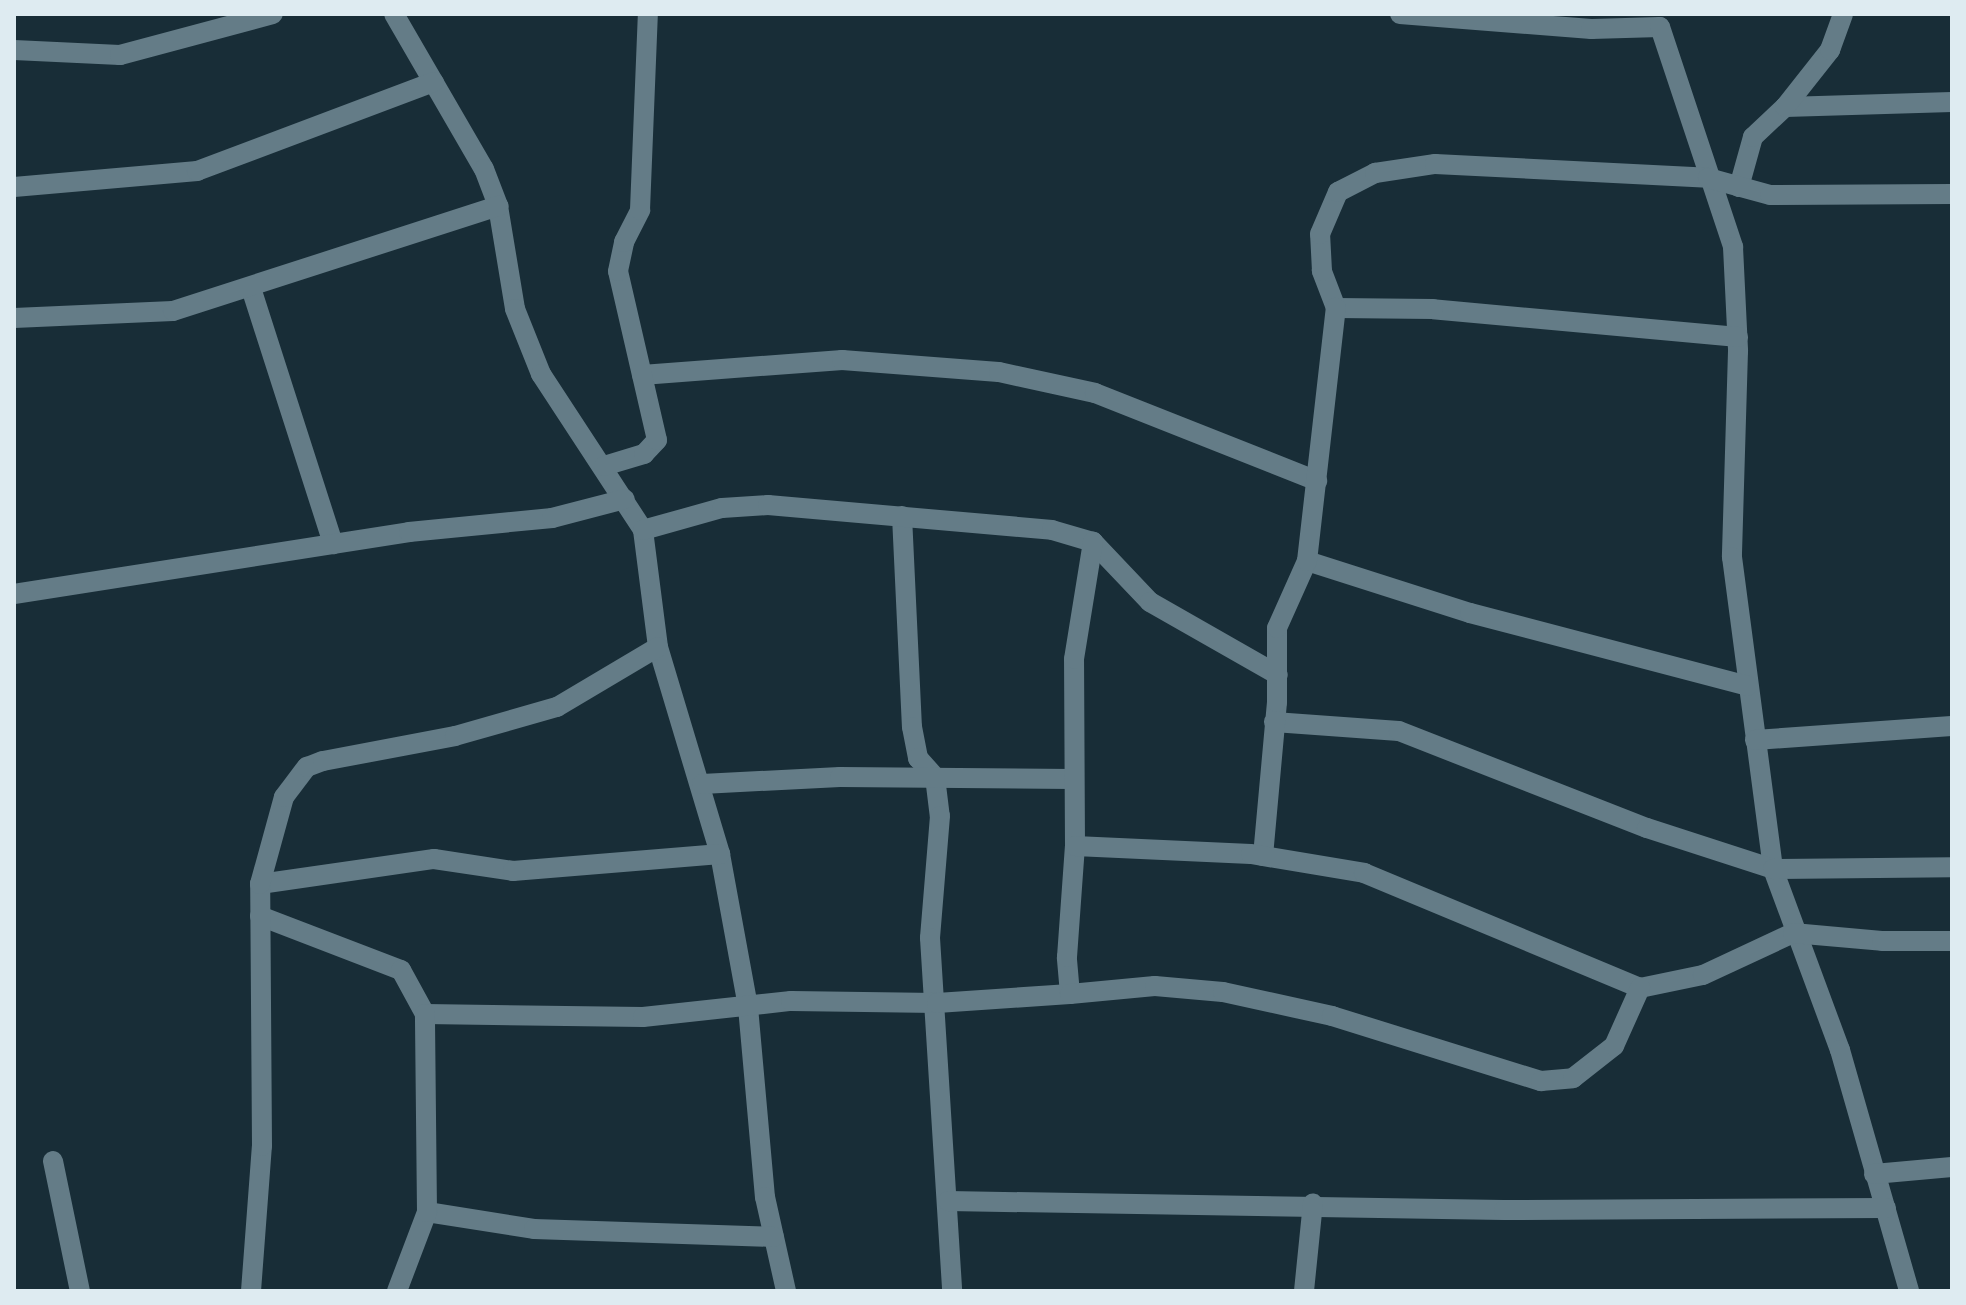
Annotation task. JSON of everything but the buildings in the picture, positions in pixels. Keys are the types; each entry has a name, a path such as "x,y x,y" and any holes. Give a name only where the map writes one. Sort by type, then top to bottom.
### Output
{"street":[{"path":"14,50 120,55 273,14"},
{"path":"394,14 484,169 498,206 523,335 564,411 604,466 643,530 658,647 702,784 720,854 748,1007 774,1237 786,1291"},
{"path":"604,466 654,449 657,440 618,271 624,242 640,210 648,14"},
{"path":"1400,14 1591,29 1657,20 1733,247 1738,337 1732,557 1773,869 1793,933 1840,1050 1909,1291"},
{"path":"1739,187 1753,137 1785,107 1830,50 1843,14"},
{"path":"14,187 197,171 434,82"},
{"path":"1785,107 1952,102"},
{"path":"1263,856 1278,675 1277,628 1307,561 1336,308 1322,271 1320,234 1338,192 1375,173 1473,164 1708,178 1770,195 1952,194"},
{"path":"14,318 173,311 498,206"},
{"path":"251,288 333,544"},
{"path":"1336,308 1433,309 1738,337"},
{"path":"642,375 842,360 999,372 1095,393 1317,481"},
{"path":"14,594 333,544 552,518 625,499"},
{"path":"643,530 722,508 768,505 1010,524 1093,542 1150,602 1278,675"},
{"path":"902,516 912,727 918,758 935,777 940,844 930,938 937,1003 952,1291"},
{"path":"1070,994 1067,957 1075,846 1072,779 1074,659 1093,542"},
{"path":"1307,561 1470,613 1748,686"},
{"path":"251,1291 262,1146 260,884 284,797 307,767 455,736 557,707 658,647"},
{"path":"1274,722 1399,731 1647,828 1773,869 1952,867"},
{"path":"1755,740 1952,726"},
{"path":"702,784 772,778 1072,779"},
{"path":"1075,846 1263,856 1364,873 1640,988 1703,975 1793,933 1882,941 1952,941"},
{"path":"260,884 434,859 525,871 720,854"},
{"path":"260,916 401,970 425,1014 427,1212 397,1291"},
{"path":"425,1014 643,1017 791,1001 937,1003 1155,986 1223,992 1332,1016 1541,1081 1573,1078 1614,1046 1640,988"},
{"path":"53,1161 80,1291"},
{"path":"1874,1174 1952,1167"},
{"path":"948,1201 1313,1203 1504,1210 1886,1208"},
{"path":"1304,1291 1313,1203"},
{"path":"427,1212 534,1229 774,1237"}]}
